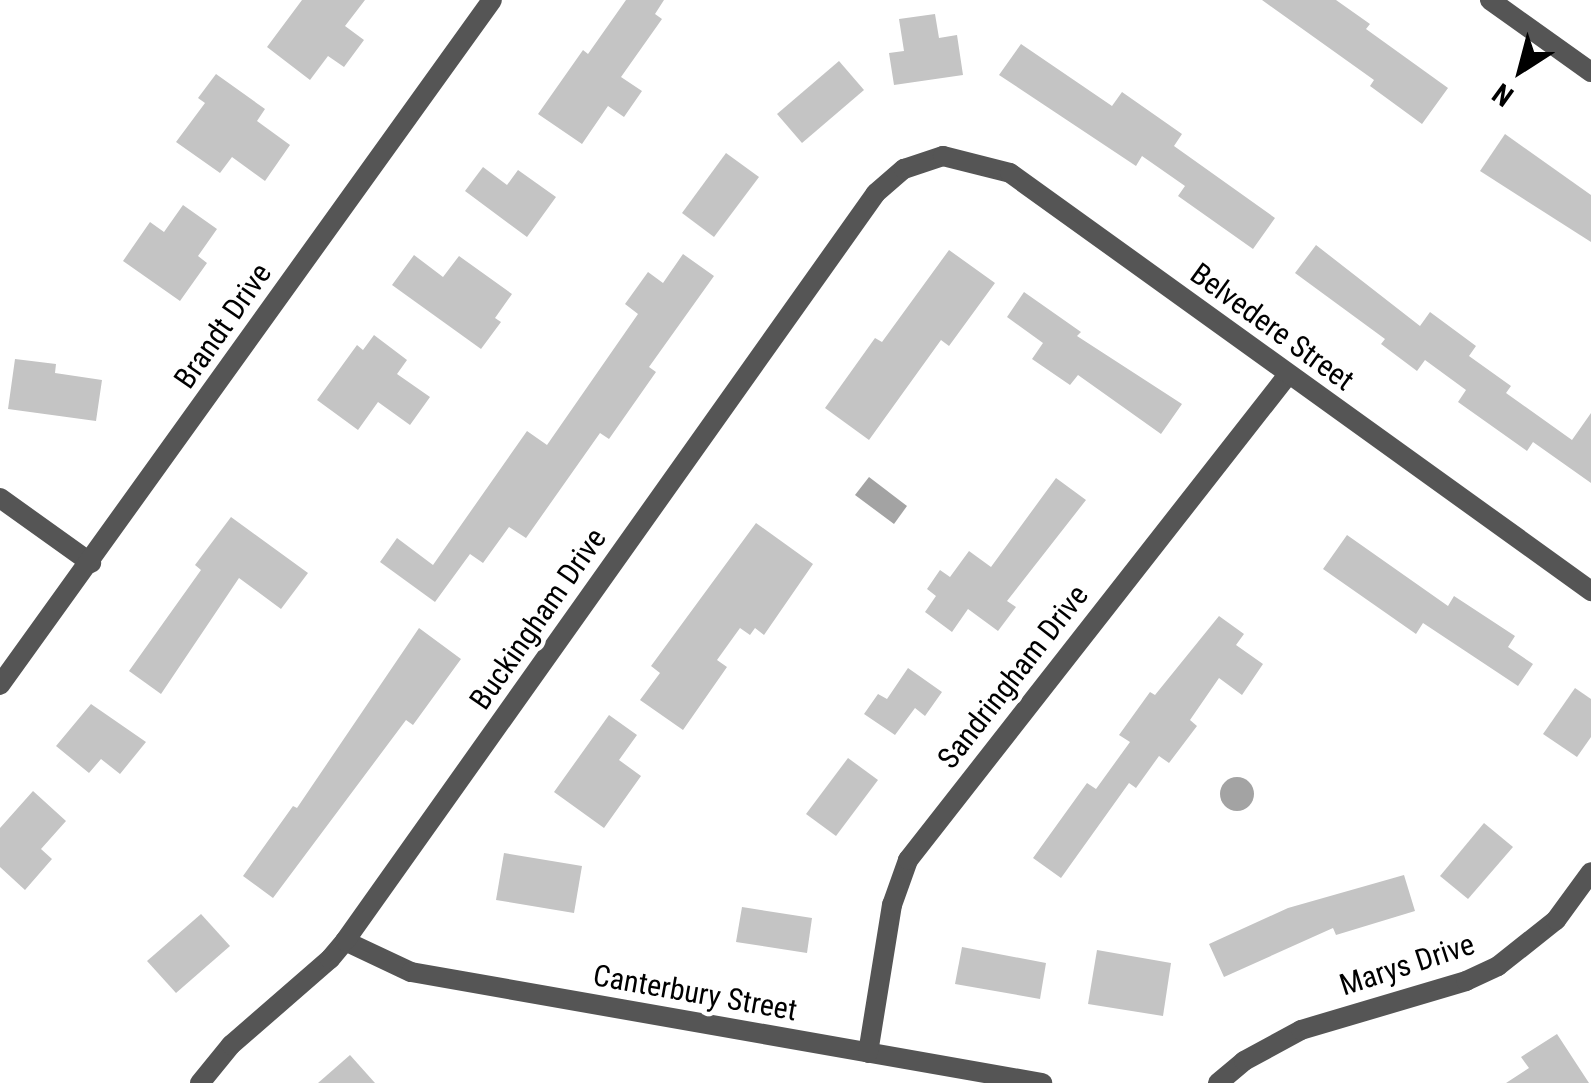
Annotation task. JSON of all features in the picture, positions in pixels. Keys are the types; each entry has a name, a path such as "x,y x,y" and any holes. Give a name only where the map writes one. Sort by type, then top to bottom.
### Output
{"street":[{"name":"Brandt Drive","path":"0,685 492,0"},
{"path":"1490,0 1591,72"},
{"name":"Belvedere Street","path":"904,169 943,156 1010,173 1287,376 1591,591"},
{"name":"Buckingham Drive","path":"200,1083 230,1045 330,960 345,941 876,193 904,169"},
{"name":"Sandringham Drive","path":"868,1052 892,906 908,860 1287,376"},
{"path":"0,498 91,563"},
{"name":"Marys Drive","path":"1218,1083 1244,1061 1301,1030 1466,981 1498,966 1556,920 1591,872"},
{"name":"Canterbury Street","path":"345,941 411,972 1042,1083"}],"shaded area":[{"path":"869,477 907,506 894,524 855,495"},
{"path":"1237,777 1249,782 1254,794 1249,806 1237,811 1225,806 1220,794 1225,782"}],"building":[{"path":"302,0 365,0 345,26 364,40 344,67 328,56 310,80 267,47"},
{"path":"626,0 664,0 655,14 662,19 621,77 642,91 624,117 608,106 582,144 538,114 583,50 588,54"},
{"path":"1262,0 1336,0 1370,24 1366,29 1448,88 1422,124 1370,86 1374,80"},
{"path":"935,14 939,38 957,35 963,75 894,85 889,53 904,51 899,19"},
{"path":"1021,44 1112,106 1122,92 1182,134 1174,146 1275,218 1253,249 1178,196 1185,186 1142,156 1136,166 999,75"},
{"path":"839,61 864,90 802,143 777,114"},
{"path":"216,74 265,109 257,121 290,145 265,181 232,157 220,173 176,142 205,103 198,98"},
{"path":"1505,134 1591,195 1591,242 1480,171"},
{"path":"726,153 759,177 714,237 682,213"},
{"path":"483,167 507,185 518,170 556,197 527,237 465,191"},
{"path":"183,205 217,229 198,256 207,263 180,301 123,261 150,222 164,232"},
{"path":"1316,245 1420,326 1430,312 1476,346 1469,356 1511,386 1506,393 1572,440 1591,413 1591,483 1533,442 1527,451 1458,402 1466,390 1425,360 1417,371 1381,344 1385,339 1295,273"},
{"path":"949,250 995,283 949,346 941,340 869,440 825,408 875,338 882,342"},
{"path":"683,254 714,276 649,367 656,372 609,439 600,433 526,538 509,527 483,563 470,554 435,602 380,562 397,538 433,565 527,431 547,445 638,314 625,304 648,272 663,283"},
{"path":"414,255 443,277 459,256 512,294 495,318 501,322 481,349 392,285"},
{"path":"1024,292 1081,332 1077,336 1182,404 1161,434 1078,375 1070,385 1032,359 1043,343 1007,317"},
{"path":"374,335 407,360 397,374 430,397 410,425 378,402 358,430 317,400 357,345 363,350"},
{"path":"15,359 56,364 55,373 102,380 96,421 8,409"},
{"path":"1056,478 1086,500 1007,601 1016,607 998,631 968,609 952,632 925,612 936,596 927,589 940,570 950,577 969,551 991,567"},
{"path":"231,517 308,573 281,609 239,578 161,694 129,671 201,570 195,565"},
{"path":"756,523 813,564 764,635 755,628 750,635 740,628 717,660 727,667 683,730 640,700 660,673 651,666"},
{"path":"1347,535 1448,606 1454,596 1515,636 1508,647 1533,664 1518,686 1423,623 1416,634 1323,569"},
{"path":"1219,616 1244,634 1236,645 1263,664 1242,695 1219,678 1190,720 1197,726 1169,763 1159,756 1136,788 1129,783 1061,878 1033,858 1087,783 1096,789 1130,742 1119,735 1150,692 1155,695"},
{"path":"419,628 461,659 413,725 406,720 273,898 243,876 293,806 297,808"},
{"path":"908,668 942,692 925,716 915,708 895,735 864,714 878,694 887,699"},
{"path":"1575,688 1591,699 1591,737 1577,757 1543,734"},
{"path":"91,704 146,742 120,774 101,759 89,773 56,746"},
{"path":"609,715 637,735 619,760 641,776 604,828 554,792"},
{"path":"848,758 878,780 836,836 806,814"},
{"path":"33,791 66,821 41,849 52,859 25,890 0,867 0,828"},
{"path":"1484,823 1513,847 1468,899 1440,876"},
{"path":"504,853 582,866 574,913 496,900"},
{"path":"1404,875 1415,911 1336,935 1333,928 1224,977 1209,944 1288,908"},
{"path":"742,907 812,918 807,953 736,942"},
{"path":"201,914 230,946 176,993 147,961"},
{"path":"962,947 1046,963 1040,999 955,984"},
{"path":"1097,950 1171,963 1163,1016 1088,1004"},
{"path":"1557,1034 1589,1083 1506,1083 1529,1068 1521,1057"},
{"path":"350,1055 375,1083 318,1083"}]}
